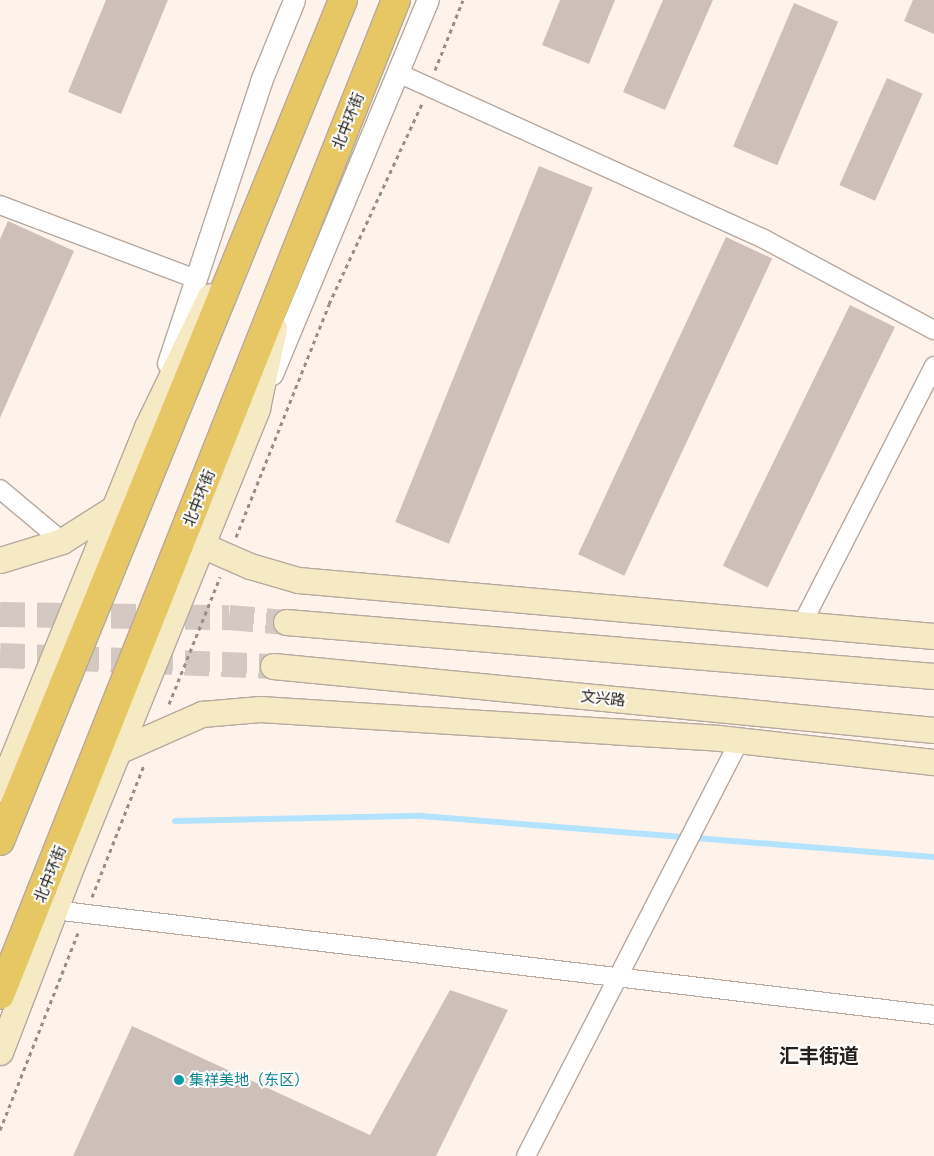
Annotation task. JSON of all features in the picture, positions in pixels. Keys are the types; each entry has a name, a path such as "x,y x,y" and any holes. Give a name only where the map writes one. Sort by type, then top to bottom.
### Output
{"highway":[{"path":"0,841 343,0"},
{"name":"北中环街","path":"0,995 396,0"}],"main road":[{"path":"0,788 7,746 114,508 146,427 291,127"},
{"path":"0,1052 54,910 257,408 282,289"},
{"path":"0,560 62,542 114,508"},
{"path":"202,541 211,549 250,566 298,580 934,636"},
{"path":"286,622 934,676"},
{"name":"文兴路","path":"273,666 934,730"},
{"path":"118,751 202,714 260,709 740,740 934,762"}],"street":[{"path":"146,427 261,81 294,0"},
{"path":"257,408 428,0"},
{"path":"398,73 764,239 934,330"},
{"path":"0,204 196,279"},
{"path":"802,624 934,366"},
{"path":"0,489 62,542"},
{"path":"526,1156 740,740"},
{"path":"54,910 934,1015"}],"building":[{"path":"106,0 168,0 121,114 68,92"},
{"path":"560,0 615,0 589,64 542,45"},
{"path":"663,0 713,0 665,110 623,92"},
{"path":"913,0 934,0 934,34 904,21"},
{"path":"794,3 838,22 777,165 733,147"},
{"path":"887,78 923,94 875,201 839,185"},
{"path":"539,166 593,188 449,544 395,522"},
{"path":"8,221 74,251 0,418 0,239"},
{"path":"726,237 772,259 624,576 578,554"},
{"path":"850,305 895,327 768,588 723,566"},
{"name":"集祥美地（东区）","path":"450,990 508,1010 436,1156 73,1156 132,1026 370,1135"}],"waterway":[{"path":"175,821 421,816 934,857"}],"tunnel":[{"path":"0,614 229,617 286,622"},
{"path":"0,655 273,666"}],"place":[{"name":"集祥美地（东区）","path":"179,1080"}],"district":[{"name":"汇丰街道","path":"819,1056"}]}
